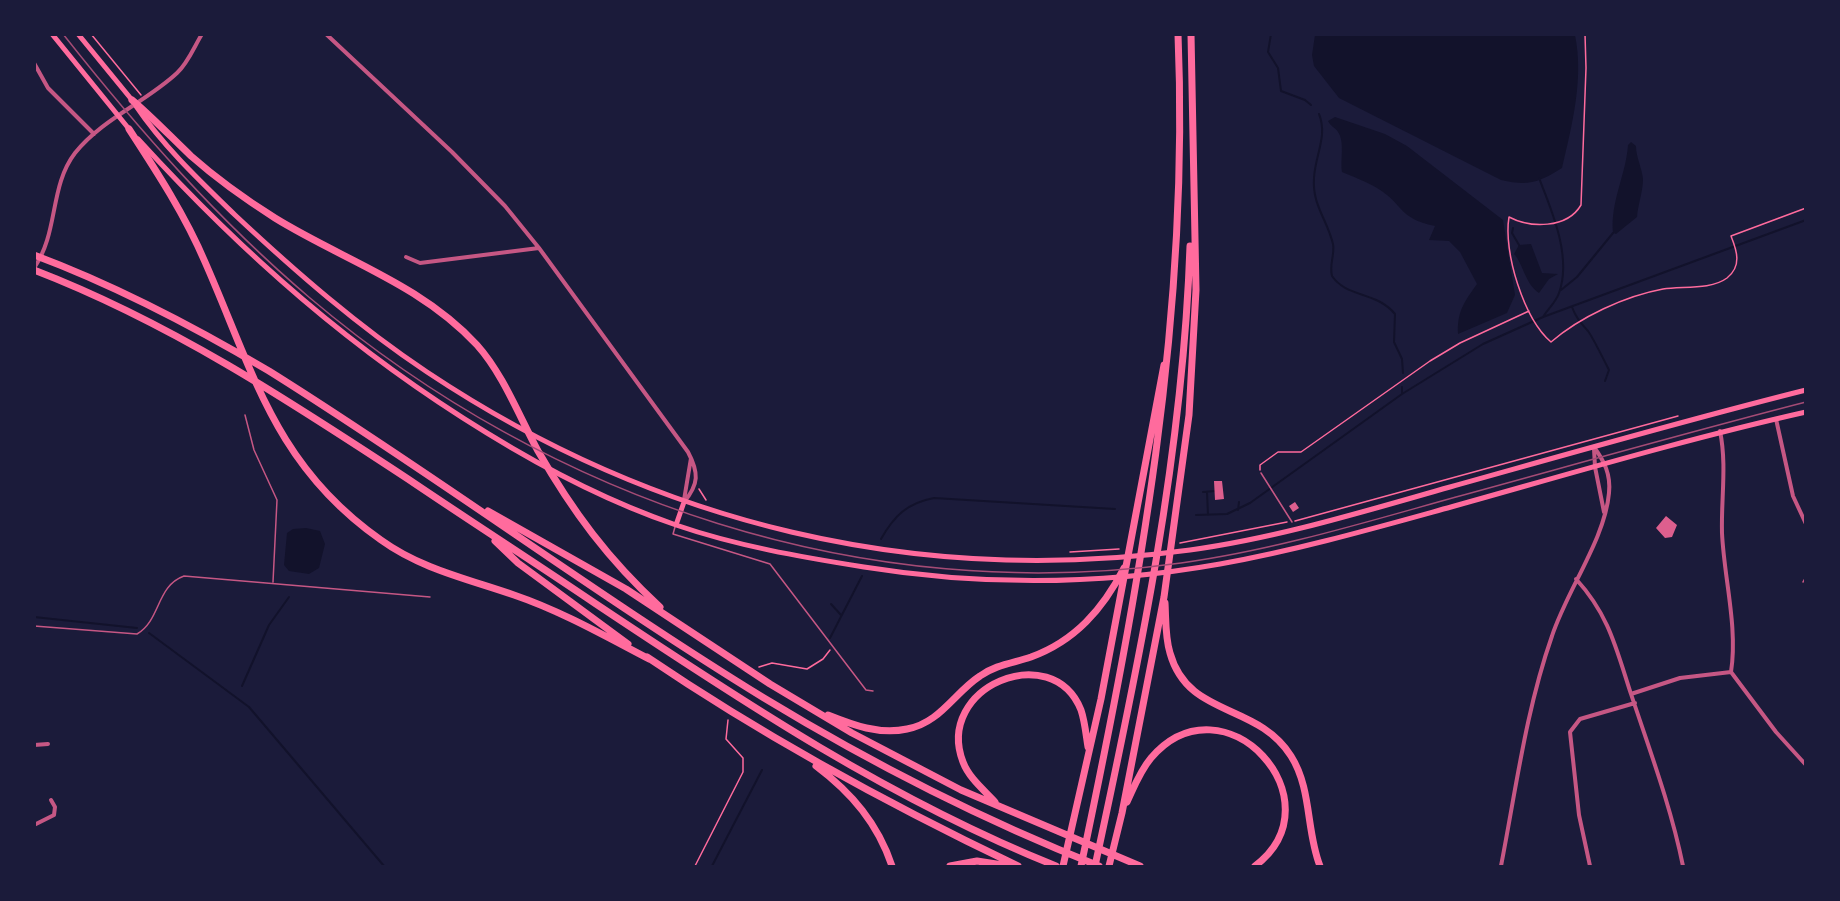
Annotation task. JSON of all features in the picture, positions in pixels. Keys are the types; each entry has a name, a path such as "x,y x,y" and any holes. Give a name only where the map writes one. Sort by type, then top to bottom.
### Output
{"highway":[{"path":"1081,867 1147,527 1172,319 1180,153 1178,34"},
{"path":"1109,867 1122,813 1165,594 1189,414 1196,290 1192,189 1191,34"},
{"path":"132,100 192,156 236,192 306,236 390,278 447,316 478,346 573,509 617,565 675,621"},
{"path":"129,129 167,187 204,260 247,366 277,428 312,480 333,503 382,542 437,570 549,609 649,658"},
{"path":"34,255 130,295 217,340 298,390 763,697 935,793 1097,867 1160,528 1182,362 1192,189"},
{"path":"34,269 128,310 206,350 289,401 755,709 864,774 1056,867"},
{"path":"1063,867 1123,586 1172,319"},
{"path":"446,488 626,589 805,705 942,780 1054,832 1140,867"},
{"path":"482,529 518,563 649,658 747,722 881,799 1018,867"},
{"path":"805,705 869,729 895,731 915,728 939,714 981,675 1042,652 1060,643 1086,623 1099,609 1127,560"},
{"path":"1165,594 1170,653 1185,684 1199,696 1215,705 1256,722 1273,735 1291,757 1303,787 1310,832 1320,867"},
{"path":"999,806 966,767 959,738 966,713 973,700 994,682 1025,675 1057,684 1080,709 1089,753"},
{"path":"1122,813 1140,774 1151,758 1174,739 1205,731 1239,736 1266,757 1278,777 1284,795 1280,834 1268,854 1255,867"},
{"path":"792,748 830,777 859,805 874,823 892,867"},
{"path":"950,867 977,861 1009,867"}],"main road":[{"path":"52,34 129,129 187,192 251,255 316,313 382,364 436,402 552,471 614,501 676,525 769,550 878,569 974,579 1090,579 1183,570 1277,552 1720,431 1806,412"},
{"path":"78,34 132,100"},
{"path":"146,115 205,186 278,255 359,324 405,357 492,413 541,440 616,475 684,502 792,534 907,554 1002,561 1092,560 1193,550 1294,529 1806,390"},
{"path":"676,525 684,502"}],"street":[{"path":"34,269 48,243 59,181 66,165 94,134 177,73 202,34"},
{"path":"326,34 481,180 539,248 691,457 698,475 695,489 684,502"},
{"path":"34,63 48,88 94,134"},
{"path":"406,257 420,263 539,248"},
{"path":"1776,419 1793,496 1806,524"},
{"path":"1720,431 1724,463 1722,535 1731,672 1776,732 1806,765"},
{"path":"1501,867 1537,686 1561,609 1598,536 1610,492 1606,463 1594,446"},
{"path":"1594,446 1594,467 1604,516"},
{"path":"684,502 691,457"},
{"path":"1576,579 1607,621 1663,784 1683,867"},
{"path":"1631,694 1680,678 1731,672"},
{"path":"1590,867 1579,815 1570,732 1580,719 1635,703"},
{"path":"34,746 48,744"},
{"path":"34,825 54,815 55,807 51,800"}],"lane":[{"path":"245,415 254,450 278,500 273,583"},
{"path":"1261,473 1292,522"},
{"path":"676,525 673,534 770,564 866,690 873,691"},
{"path":"34,626 130,635 141,632 168,585 175,579 194,576 430,597"},
{"path":"1803,582 1806,577"}],"path":[{"path":"91,34 146,101"},
{"path":"1585,34 1581,205 1577,211 1560,220 1533,226 1509,217 1510,255 1515,278 1536,325 1551,342 1582,321 1643,294 1722,281 1736,267 1736,251 1731,236 1806,208"},
{"path":"1261,473 1260,465 1278,452 1301,452 1430,361 1460,343 1530,310"},
{"path":"1176,545 1292,522 1570,445"},
{"path":"700,482 699,490 703,498 710,503"},
{"path":"1067,552 1123,550"},
{"path":"759,667 772,663 807,669 823,659 832,646"},
{"path":"695,867 743,772 743,758 726,739 728,720"}],"shaded area":[{"path":"1315,35 1575,35 1577,85 1573,119 1562,168 1533,182 1519,183 1501,180 1339,98 1314,66 1312,55"},
{"path":"1335,117 1385,134 1407,146 1503,220 1515,295 1507,313 1458,334 1462,307 1477,284 1460,252 1449,241 1429,240 1435,226 1407,215 1377,188 1342,172 1340,136 1328,121"},
{"path":"1631,142 1636,146 1643,179 1642,189 1637,217 1616,234 1613,233 1614,210 1628,145"},
{"path":"1531,244 1542,273 1558,274 1549,279 1539,293 1530,284 1514,254 1519,245"},
{"path":"306,528 320,531 325,544 319,568 309,574 289,571 284,565 287,533 293,529"}],"building":[{"path":"1214,481 1222,481 1224,499 1215,500"},
{"path":"1295,502 1299,508 1293,512 1289,506"},
{"path":"1666,516 1677,525 1672,537 1665,538 1656,528"}],"waterway":[{"path":"1271,34 1268,52 1278,68 1281,91 1305,100 1311,105"},
{"path":"1319,114 1322,138 1315,170 1314,188 1333,244 1332,276 1346,288 1379,301 1395,314 1394,342 1402,359 1403,373"},
{"path":"1539,178 1559,234 1563,264 1559,293 1543,317"},
{"path":"1196,515 1227,514 1250,503 1402,394 1483,344 1543,317 1806,220"},
{"path":"1513,228 1512,233 1519,245"},
{"path":"1561,290 1577,277 1613,233"},
{"path":"1572,307 1590,334 1609,370 1605,381"},
{"path":"1402,387 1402,394"},
{"path":"1203,492 1215,491"},
{"path":"1207,492 1208,515"},
{"path":"881,539 902,512 916,503 934,498 1115,509"},
{"path":"1238,510 1239,502"},
{"path":"830,638 862,576"},
{"path":"242,686 269,625 289,597"},
{"path":"831,604 841,615"},
{"path":"34,617 137,628"},
{"path":"149,633 249,707 384,866"},
{"path":"712,866 762,770"}],"tram line":[{"path":"63,34 150,139 243,237 310,298 404,370 503,432 608,483 718,524 831,552 946,569 1063,573 1181,563 1251,551 1320,534 1806,402"}]}
